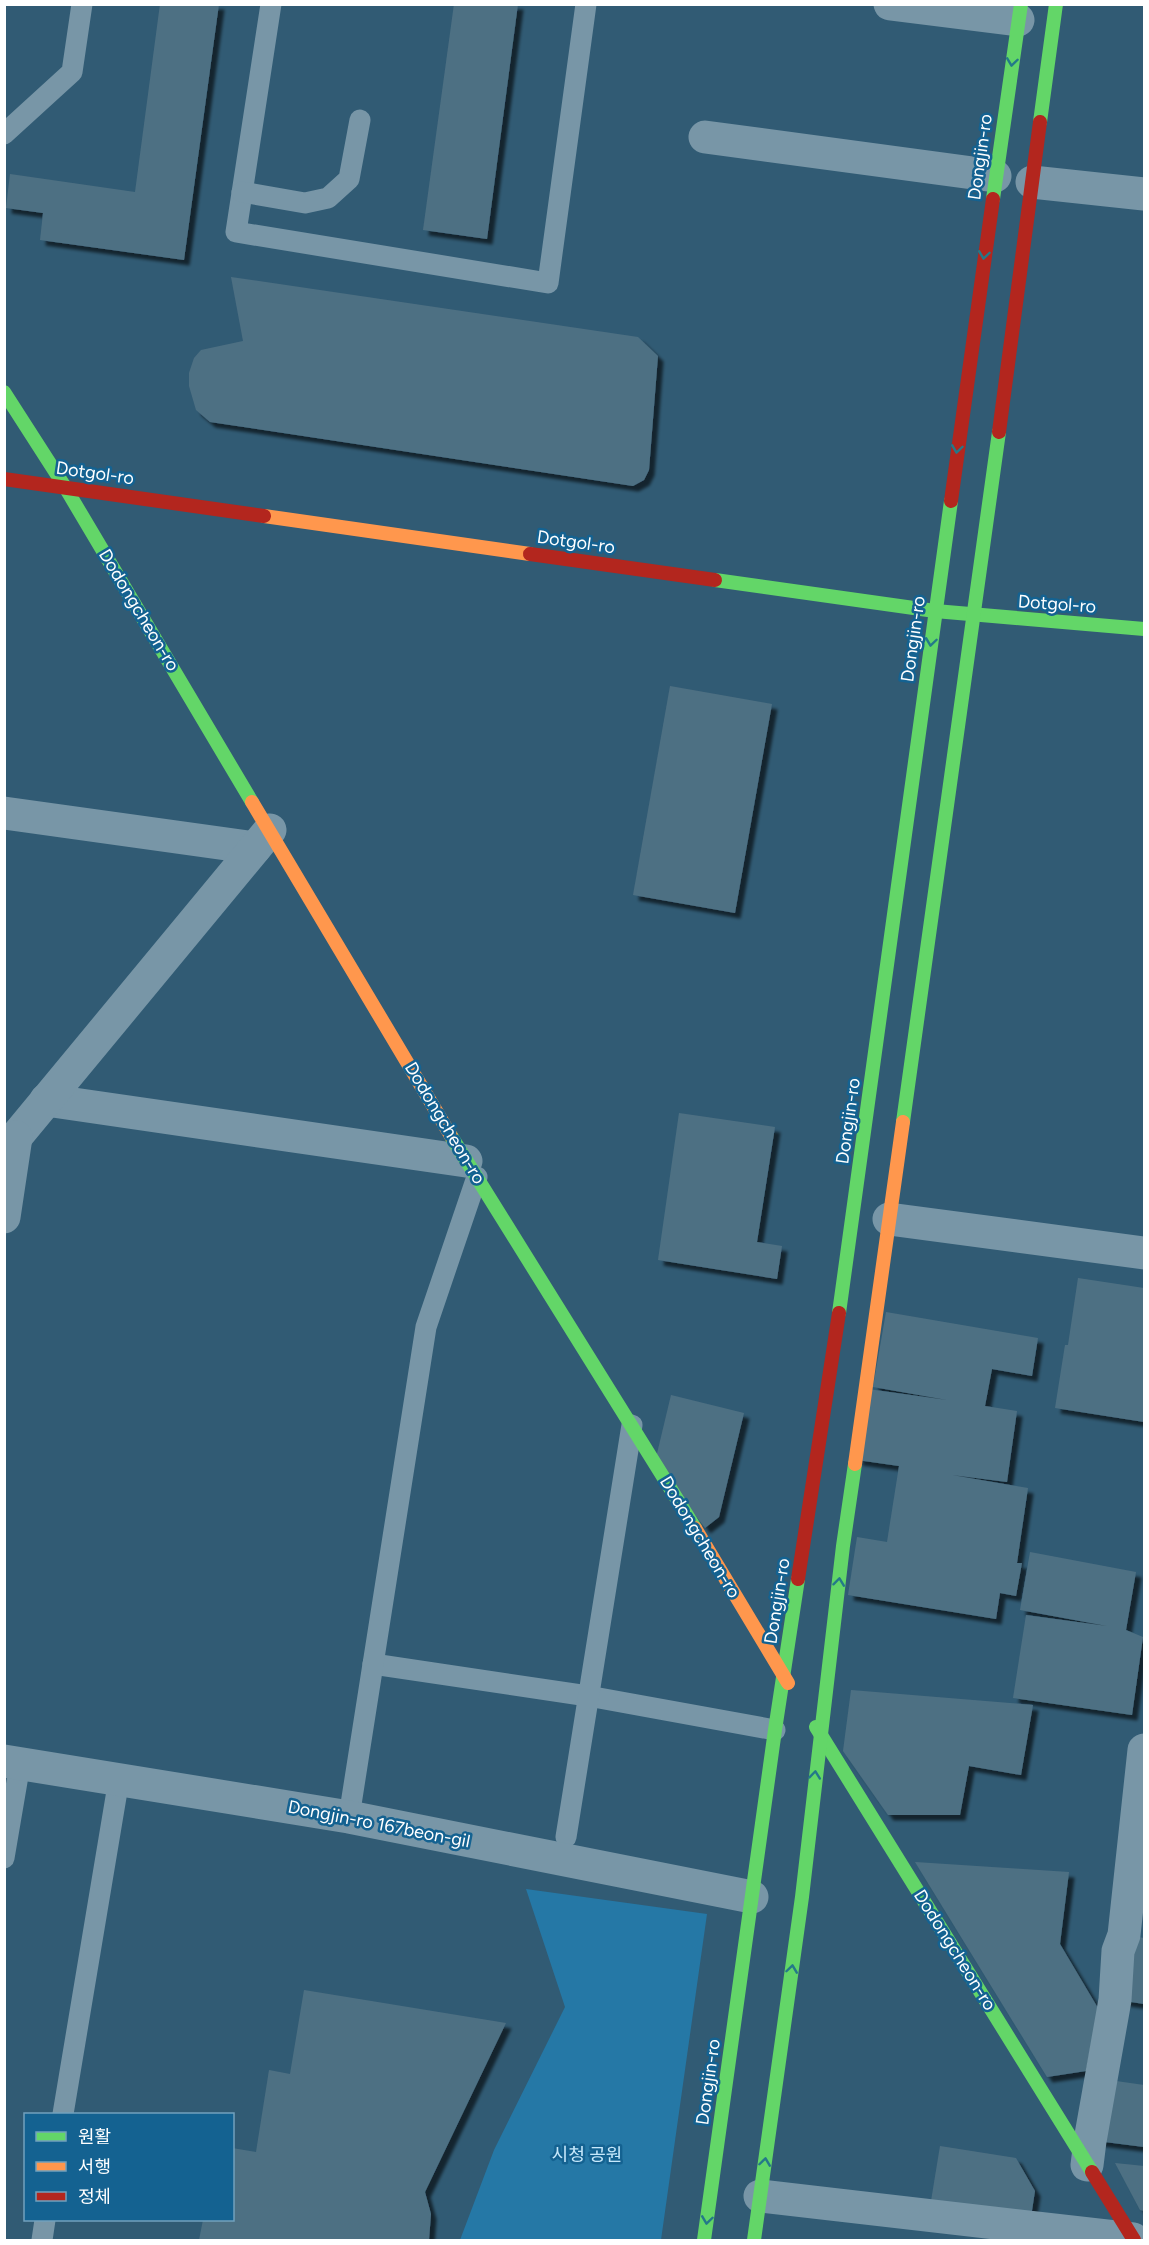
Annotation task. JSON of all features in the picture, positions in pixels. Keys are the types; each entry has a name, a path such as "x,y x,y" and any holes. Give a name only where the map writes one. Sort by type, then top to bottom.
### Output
{"street":[{"path":"890,4 1020,12"},
{"path":"754,2241 802,1897 843,1546 975,616 1056,4"},
{"name":"Dongjin-ro","path":"704,2241 776,1730 853,1223 935,611 1020,12"},
{"path":"705,138 995,176"},
{"path":"1032,182 1144,194"},
{"name":"Dodongcheon-ro","path":"4,392 65,487 262,839 632,1425 796,1695"},
{"name":"Dotgol-ro","path":"4,479 935,611 1144,629"},
{"path":"4,813 262,839"},
{"path":"4,1217 10,1136 46,1100 262,839"},
{"path":"46,1100 472,1169"},
{"path":"889,1219 1144,1252"},
{"name":"Dodongcheon-ro","path":"808,1713 1134,2240"},
{"path":"1088,2165 1090,2141 1115,2000 1118,1952 1124,1935 1144,1750"},
{"name":"Dongjin-ro 167beon-gil","path":"12,1762 349,1816 752,1897"},
{"path":"760,2196 1134,2240"}],"lane":[{"path":"4,134 72,72 82,4"},
{"path":"271,4 237,232 548,283 586,4"},
{"path":"242,192 305,203 328,198 349,179 360,120"},
{"path":"349,1816 426,1327 472,1169"},
{"path":"566,1836 632,1425"},
{"path":"373,1664 588,1696 776,1730"},
{"path":"4,1858 12,1762"},
{"path":"63,2113 118,1779"},
{"path":"42,2241 45,2221"}],"green space":[{"name":"시청 공원","path":"526,1889 707,1914 661,2240 460,2240 494,2150 565,2007"}],"building":[{"path":"160,4 219,4 184,260 40,240 43,213 6,208 10,174 135,192"},
{"path":"454,4 518,4 487,239 423,230"},
{"path":"231,277 638,337 658,356 649,470 644,480 633,486 210,422 196,410 189,386 189,373 194,358 201,350 243,341"},
{"path":"670,686 772,704 735,913 633,895"},
{"path":"679,1113 775,1127 757,1242 782,1246 777,1279 658,1260"},
{"path":"1078,1278 1144,1288 1144,1422 1055,1408 1065,1345 1068,1345"},
{"path":"886,1312 1038,1338 1032,1376 992,1369 985,1406 1017,1411 1007,1482 952,1475 1028,1488 1017,1563 1022,1563 1016,1596 1000,1593 996,1619 848,1595 857,1537 887,1542 899,1466 857,1460 868,1389 947,1400 873,1387"},
{"path":"671,1395 744,1413 719,1517 705,1528 655,1462"},
{"path":"1030,1552 1136,1572 1126,1630 1143,1637 1132,1715 1013,1698 1026,1615 1107,1626 1020,1610"},
{"path":"851,1690 1033,1705 1021,1775 969,1766 960,1815 888,1815 843,1751"},
{"path":"915,1862 1069,1872 1060,1944 1098,2008 1086,2071 1047,2077"},
{"path":"1125,1935 1144,1938 1144,2004 1118,2000"},
{"path":"304,1990 506,2023 425,2192 431,2214 429,2240 199,2240 203,2221 234,2221 234,2148 256,2152 269,2070 290,2074"},
{"path":"1102,2079 1144,2085 1144,2147 1097,2141"},
{"path":"940,2146 1016,2158 1035,2191 1031,2217 931,2201"},
{"path":"1115,2163 1144,2166 1144,2211 1140,2210"}],"traffic: fast":[{"path":"993,199 1021,4"},
{"path":"1040,122 1056,4"},
{"path":"4,392 65,487 252,802"},
{"path":"903,1122 999,432"},
{"path":"839,1313 951,501"},
{"path":"715,580 935,611 1144,629"},
{"path":"451,1136 695,1528"},
{"path":"754,2240 802,1897 843,1546 855,1464"},
{"path":"704,2240 798,1579"},
{"path":"816,1727 1092,2172"}],"traffic: slow":[{"path":"264,516 530,554"},
{"path":"252,802 451,1136"},
{"path":"855,1464 903,1122"},
{"path":"695,1528 788,1683"}],"traffic: jam":[{"path":"999,432 1040,122"},
{"path":"951,501 993,199"},
{"path":"4,479 264,516"},
{"path":"530,554 715,580"},
{"path":"798,1579 839,1313"},
{"path":"1092,2172 1134,2240"}]}
